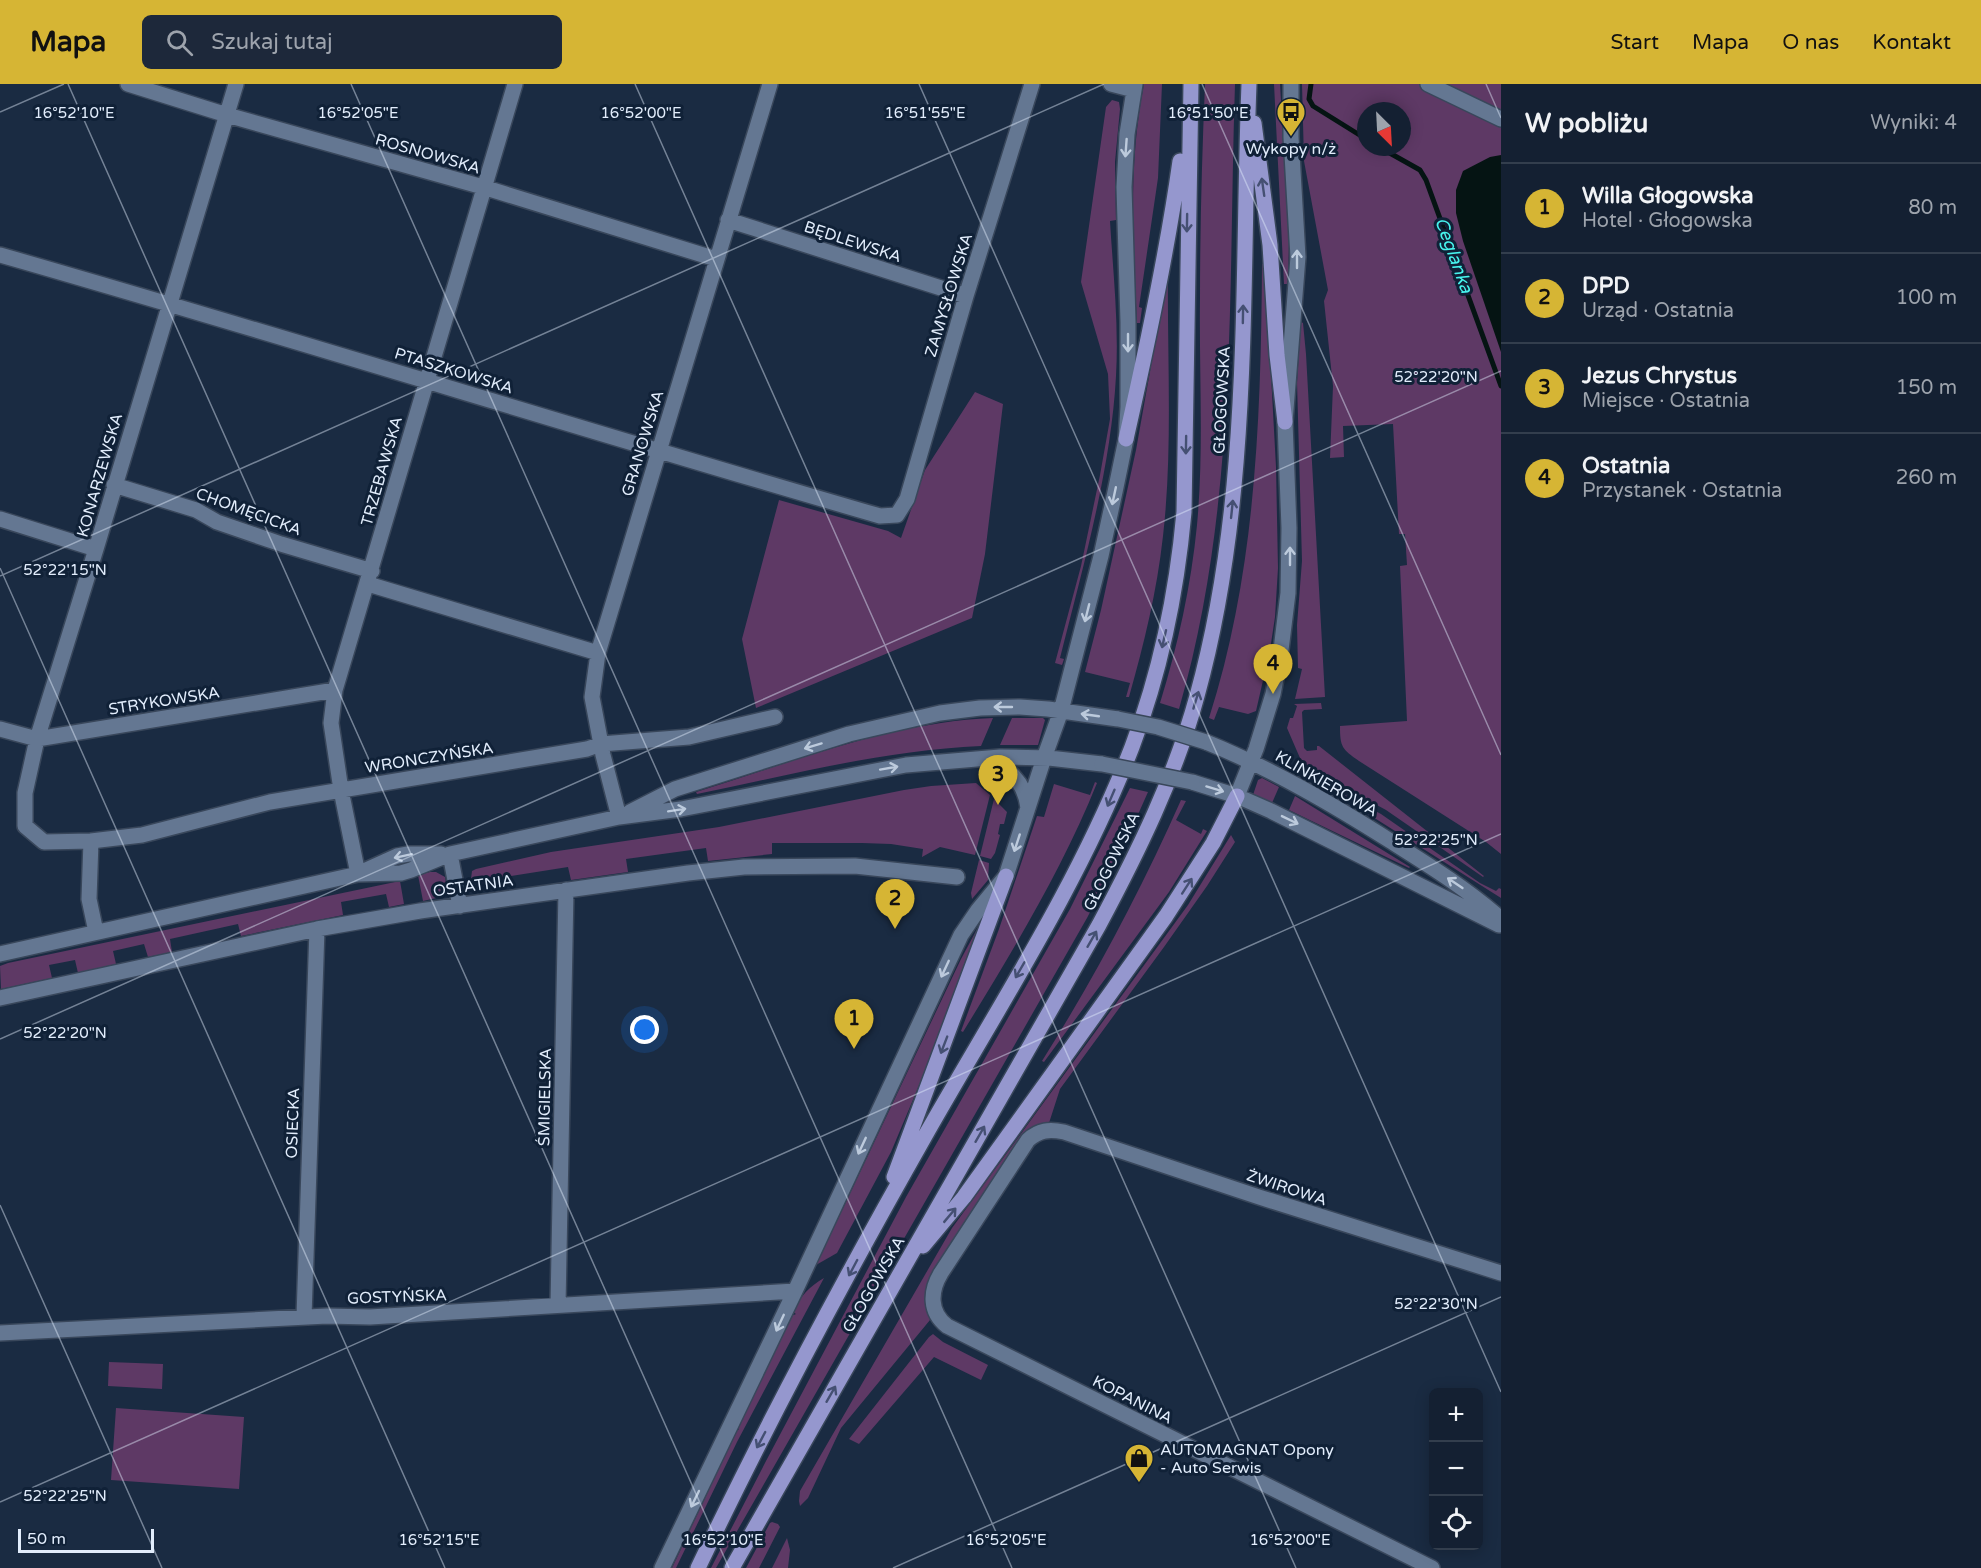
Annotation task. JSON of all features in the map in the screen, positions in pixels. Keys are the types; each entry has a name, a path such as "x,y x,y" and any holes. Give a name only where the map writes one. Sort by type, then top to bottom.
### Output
{"main road":[{"name":"GŁOGOWSKA","path":"698,1568 758,1447 880,1216 1081,861 1133,744 1156,670 1174,590 1184,512 1191,84"},
{"name":"GŁOGOWSKA","path":"732,1568 1115,896 1157,808 1196,699 1213,630 1225,565 1238,442 1242,377 1249,84"},
{"path":"1249,84 1268,219 1277,355 1285,422"},
{"path":"1126,439 1167,241 1190,102"},
{"path":"898,1276 964,1197 1160,925 1213,843 1236,796"},
{"path":"880,1216 1006,876"}],"street":[{"name":"ROSNOWSKA","path":"128,84 227,115 483,187 716,259"},
{"name":"KONARZEWSKA","path":"91,841 44,842 25,826 25,793 37,739 237,84"},
{"name":"TRZEBAWSKA","path":"358,874 341,790 331,723 335,690 515,84"},
{"name":"GRANOWSKA","path":"619,817 592,697 598,652 770,84"},
{"name":"ZAMYSŁOWSKA","path":"897,515 907,499 966,296 1032,84"},
{"path":"662,1568 795,1291 961,935 1006,876 1061,711 1101,556 1126,439 1128,322 1124,187 1127,134 1134,87 1111,84"},
{"path":"1291,84 1291,137 1298,257 1285,422 1290,550 1287,604 1277,676 1262,732 1236,796 1332,839 1501,926"},
{"path":"1428,84 1501,119"},
{"name":"BĘDLEWSKA","path":"728,220 966,296"},
{"name":"PTASZKOWSKA","path":"0,255 426,380 658,452 880,516 897,515"},
{"name":"CHOMĘCICKA","path":"114,485 196,510 218,522 370,578 598,652"},
{"path":"0,519 96,549"},
{"name":"STRYKOWSKA","path":"0,729 37,739 335,690"},
{"name":"OSTATNIA","path":"619,817 675,789 849,734 894,722 951,711 988,707 1061,711 1158,727 1206,742 1252,761"},
{"name":"WRONCZYŃSKA","path":"91,841 142,835 270,802 586,749 601,744 689,737 774,717"},
{"path":"974,758 996,764 1013,775 1023,789 1028,809"},
{"name":"OSTATNIA","path":"0,954 358,874 397,856 450,854 619,817 681,809 889,767 974,758 1044,758 1102,764 1192,782 1236,796"},
{"name":"KLINKIEROWA","path":"1252,761 1308,790 1364,824 1456,884 1501,919"},
{"path":"91,841 89,899 96,932"},
{"path":"450,854 460,906"},
{"name":"OSTATNIA","path":"0,998 317,929 711,870 797,865 855,866 957,877"},
{"name":"ŚMIGIELSKA","path":"558,1305 566,890"},
{"name":"OSIECKA","path":"304,1317 317,929"},
{"name":"ŻWIROWA","path":"948,1326 936,1314 933,1300 933,1289 941,1273 1028,1140 1035,1134 1047,1130 1064,1132 1259,1197 1501,1273"},
{"name":"GOSTYŃSKA","path":"0,1333 304,1317 370,1317 795,1291"},
{"name":"KOPANINA","path":"948,1326 1432,1568"}],"shaded area":[{"path":"1144,84 1162,84 1158,178 1139,307 1142,308 1140,323 1137,323 1133,203 1136,144"},
{"path":"1205,84 1235,84 1230,320 1221,477 1212,555 1198,632 1179,709 1160,703 1178,637 1197,525 1201,440 1200,245"},
{"path":"1274,84 1280,84 1289,240 1288,284 1284,284"},
{"path":"1302,84 1501,84 1501,854 1486,842 1359,761 1343,747 1340,726 1407,721 1400,566 1407,565 1405,534 1399,534 1393,424 1343,426 1344,457 1330,458 1333,386 1324,301 1328,290 1304,161"},
{"path":"1112,100 1119,102 1120,109 1115,162 1116,220 1110,221 1117,337 1113,411 1095,518 1060,658 1064,659 1062,665 1055,663 1081,566 1110,419 1108,374 1081,282 1106,107"},
{"path":"1501,155 1501,352 1463,241 1456,213 1456,190 1463,171 1490,157"},
{"path":"1262,264 1265,264 1276,467 1278,568 1275,617 1256,711 1248,714 1219,707 1214,720 1209,718 1225,663 1237,607 1253,493 1260,379"},
{"path":"1168,270 1169,437 1163,536 1140,657 1129,697 1126,697 1130,683 1085,672 1136,450"},
{"path":"1301,322 1303,323 1306,354 1325,697 1295,699 1302,669 1298,668 1297,625 1302,561 1297,382"},
{"path":"975,392 1003,404 985,554 972,618 756,708 742,639 779,500 888,531 901,538 925,470"},
{"path":"1321,703 1322,709 1302,712 1304,748 1307,751 1317,750 1319,746 1483,877 1386,810 1303,765 1287,728 1297,706 1294,704"},
{"path":"993,718 981,746 945,748 873,758 697,794 696,792 806,756 880,735 955,721"},
{"path":"1012,718 1043,718 1045,720 1038,745 1000,745"},
{"path":"1262,778 1279,787 1272,803 1253,795 1258,780"},
{"path":"1316,781 1381,814 1480,883 1496,891 1501,889 1501,898"},
{"path":"1095,782 1097,783 1083,815 1052,879 1000,972 963,1032 961,1031 999,929 1037,816 1044,817 1054,784 1090,795"},
{"path":"976,783 990,795 975,855 940,847 922,857 923,849 891,844 772,843 772,854 708,861 706,848 626,859 628,872 571,880 568,867 485,880 486,887 477,887 471,879 472,871 476,869 551,852 719,827 904,790"},
{"path":"1130,788 1148,792 1124,846 1087,918 716,1568 711,1568 906,1197 1070,909"},
{"path":"1295,796 1410,867 1289,810"},
{"path":"994,799 1007,812 1004,824 1000,824 998,834 1000,835 991,859 980,856"},
{"path":"1181,800 1186,801 1176,820 1201,834 1203,829 1207,831 1169,892 1044,1062 1042,1061 1116,933"},
{"path":"1231,835 1235,842 1207,886 1060,1089 1049,1123 928,1286 925,1298 930,1320 841,1428 808,1498 800,1506 800,1491 952,1228 1188,905"},
{"path":"979,860 989,863 988,880 972,899 971,893"},
{"path":"436,872 445,877 447,888 441,897 423,901 418,875"},
{"path":"400,881 404,904 389,907 386,894 341,902 343,915 241,936 238,924 170,939 172,952 148,957 144,944 113,951 116,964 78,973 75,960 49,965 52,978 1,989 0,966 8,963"},
{"path":"983,918 936,1045 891,1152 837,1253 816,1265 961,959"},
{"path":"824,1278 737,1442 676,1568 672,1568 791,1316 796,1314 793,1312 796,1306 806,1292"},
{"path":"933,1334 943,1342 988,1365 981,1380 934,1357 859,1444 849,1439 929,1337"},
{"path":"109,1362 163,1364 162,1389 108,1386"},
{"path":"116,1408 244,1417 239,1489 111,1480"},
{"path":"770,1523 780,1527 759,1568 746,1568"},
{"path":"787,1538 790,1550 788,1568 772,1568"}],"waterway":[{"name":"Ceglanka","path":"1311,84 1309,99 1313,106 1357,133"},
{"name":"Ceglanka","path":"1395,156 1420,170 1426,180 1501,386"}],"place":[{"name":"Wykopy n/ż","path":"1291,138"},
{"name":"Ostatnia","path":"1273,694"},
{"name":"Jezus Chrystus","path":"998,805"},
{"name":"DPD","path":"895,929"},
{"name":"Willa Głogowska","path":"854,1049"},
{"name":"AUTOMAGNAT Opony - Auto Serwis","path":"1139,1484"}]}
